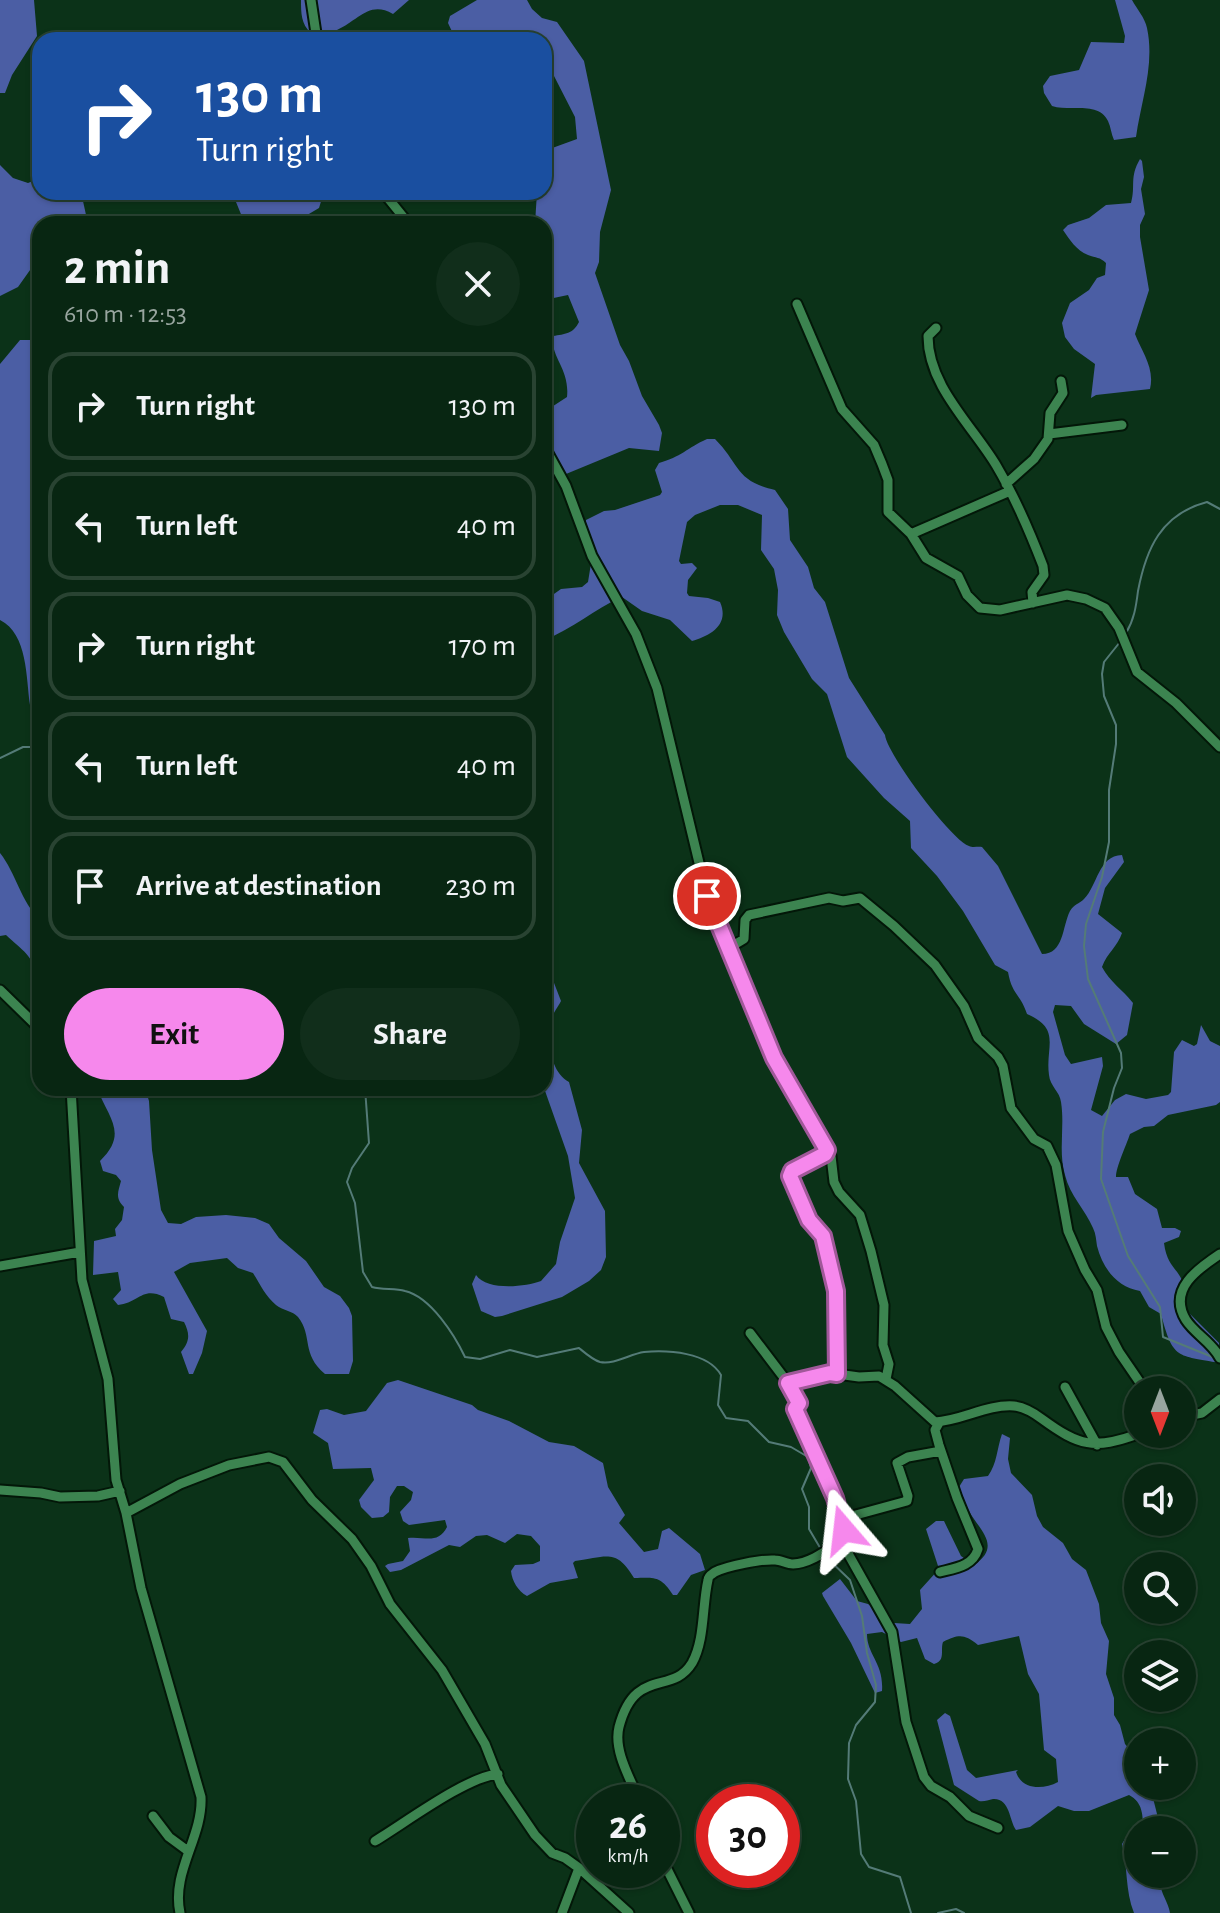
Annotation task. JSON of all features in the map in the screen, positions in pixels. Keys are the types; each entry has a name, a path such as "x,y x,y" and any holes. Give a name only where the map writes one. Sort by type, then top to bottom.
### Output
{"street":[{"path":"311,0 316,32"},
{"path":"390,200 402,216"},
{"path":"797,304 842,409 864,432 878,455 888,480 888,512 911,534 926,558 958,576 967,595 980,608 1000,610 1067,595 1105,608 1119,628 1137,672 1176,703 1220,747"},
{"path":"936,328 930,332 928,343 937,377 1008,488 1044,571 1043,579 1032,592 1033,603"},
{"path":"911,534 1008,488 1034,459 1049,434 1050,413 1063,393 1061,381"},
{"path":"1049,434 1122,425"},
{"path":"552,461 566,486 592,556 636,634 657,688 705,889 729,948 774,1058 831,1156 834,1182 860,1215 884,1305 884,1348 889,1364 886,1379"},
{"path":"729,948 744,939 745,920 749,915 831,898 843,901 860,898 935,965 964,1006 979,1040 996,1054 1003,1066 1011,1108 1034,1139 1047,1146 1052,1155 1061,1181 1068,1231 1097,1290 1106,1327 1135,1376"},
{"path":"0,990 32,1021"},
{"path":"71,1096 84,1290 108,1379 111,1444 141,1588 199,1785 202,1809 178,1894 180,1913"},
{"path":"826,1152 792,1171 790,1176 809,1220 823,1236 836,1291 837,1374"},
{"path":"0,1266 80,1252"},
{"path":"1219,1258 1189,1276 1181,1301 1186,1320 1220,1357"},
{"path":"633,1784 619,1748 618,1730 630,1698 649,1685 678,1677 691,1664 706,1598 707,1578 725,1569 776,1560 792,1564 811,1559 841,1541 844,1530 835,1498 795,1409 799,1403 788,1383 750,1333"},
{"path":"788,1383 830,1373 879,1376 939,1423 1013,1406 1037,1415 1072,1439 1097,1445 1124,1438"},
{"path":"1065,1387 1097,1445"},
{"path":"1196,1414 1220,1399"},
{"path":"939,1423 935,1430 941,1451 978,1553 974,1560 940,1572"},
{"path":"841,1519 907,1501 897,1463 908,1457 941,1451"},
{"path":"126,1513 180,1484 229,1465 262,1457 280,1459 312,1500 363,1554 390,1604 443,1673 485,1744 501,1785 516,1810 552,1853 576,1866"},
{"path":"0,1490 60,1497 98,1496 120,1491"},
{"path":"841,1541 892,1632 906,1722 924,1777 969,1816 998,1828"},
{"path":"375,1841 454,1791 498,1774"},
{"path":"153,1816 169,1837 188,1851"},
{"path":"562,1913 576,1876"},
{"path":"601,1888 629,1913"},
{"path":"676,1888 689,1913"}],"shaded area":[{"path":"0,0 34,0 37,32 32,32 32,44 12,75 5,93 0,93"},
{"path":"301,0 409,0 393,14 385,10 370,11 337,30 310,32 302,14"},
{"path":"477,0 527,0 542,18 557,22 584,61 611,190 600,232 599,262 595,273 620,345 662,433 659,451 629,448 566,474 552,450 552,407 567,397 566,379 554,350 553,336 571,331 579,322 568,295 552,298 552,216 536,216 536,200 552,200 552,148 577,139 575,117 554,76 552,32 452,32 448,23 450,16"},
{"path":"1115,0 1132,0 1141,14 1147,28 1149,56 1136,137 1114,140 1109,123 1098,111 1052,106 1043,86 1050,76 1079,70 1091,42 1124,43 1125,36"},
{"path":"1140,159 1145,214 1140,225 1140,237 1149,290 1135,334 1149,367 1150,389 1091,398 1095,364 1074,349 1065,337 1062,323 1070,303 1089,290 1097,278 1105,275 1106,263 1080,250 1063,230 1068,225 1089,218 1106,205 1131,203 1135,171"},
{"path":"0,165 13,178 32,181 32,200 83,200 86,216 32,216 32,267 18,287 0,296"},
{"path":"322,200 319,208 306,216 242,216 236,202"},
{"path":"20,340 32,340 32,706 21,646 16,635 0,620 0,364"},
{"path":"707,439 715,439 752,482 775,490 788,509 790,540 808,567 814,588 825,602 849,678 885,735 896,760 949,829 971,847 982,847 998,866 1042,954 1055,950 1070,911 1089,893 1103,866 1108,860 1122,855 1124,862 1105,888 1098,914 1122,933 1102,967 1133,1003 1127,1035 1116,1044 1084,1024 1071,1006 1055,1005 1053,1012 1065,1055 1071,1064 1102,1057 1103,1066 1091,1110 1102,1116 1115,1100 1126,1094 1146,1099 1168,1095 1171,1092 1174,1052 1182,1040 1194,1046 1197,1044 1201,1025 1210,1041 1220,1046 1220,1102 1168,1115 1154,1126 1130,1134 1116,1177 1128,1177 1135,1194 1157,1209 1162,1228 1181,1231 1179,1237 1164,1243 1165,1251 1184,1284 1187,1311 1219,1343 1220,1363 1179,1353 1169,1340 1161,1314 1149,1307 1140,1291 1124,1286 1112,1276 1103,1262 1094,1230 1065,1175 1061,1102 1049,1075 1050,1040 1045,1026 1027,1014 1008,972 995,965 963,911 911,848 910,821 847,757 827,694 812,679 777,615 778,590 774,569 761,550 762,515 738,505 720,505 695,515 687,522 679,561 681,564 692,563 697,568 688,580 687,593 720,602 722,610 720,623 705,636 692,641 670,620 642,611 622,597 552,636 552,595 561,589 582,587 588,582 593,551 585,530 586,520 604,511 660,495 662,492 655,470 659,463"},
{"path":"0,853 32,911 32,962 6,935 0,936"},
{"path":"552,978 561,1001 552,1020"},
{"path":"552,1058 557,1070 569,1082 582,1130 579,1163 605,1211 606,1257 601,1270 589,1281 562,1297 502,1316 495,1317 481,1311 472,1284 476,1275 497,1286 526,1285 541,1281 556,1264 575,1198 568,1156 547,1096 552,1096"},
{"path":"101,1096 147,1096 161,1210 168,1223 181,1224 196,1217 226,1215 255,1218 269,1224 279,1238 306,1261 324,1287 340,1296 352,1316 353,1361 349,1374 325,1374 313,1359 298,1317 278,1307 253,1273 238,1268 227,1258 190,1263 174,1272 207,1331 193,1374 189,1374 181,1352 187,1341 186,1326 184,1322 171,1319 164,1297 150,1293 118,1305 113,1299 121,1290 118,1272 93,1275 94,1241 116,1236 115,1229 122,1220 124,1207 118,1198 121,1181 116,1175 103,1171 100,1161 109,1151 115,1134"},
{"path":"398,1380 472,1405 549,1442 574,1446 603,1463 608,1487 625,1515 619,1523 644,1552 658,1549 662,1531 669,1528 700,1554 705,1570 691,1575 677,1595 673,1595 656,1579 634,1578 616,1558 595,1558 573,1563 578,1578 550,1583 527,1596 516,1585 511,1571 515,1565 540,1561 540,1546 531,1536 517,1534 505,1543 487,1535 476,1536 460,1547 449,1545 401,1570 390,1572 385,1566 403,1561 410,1551 408,1538 435,1538 447,1527 445,1520 409,1525 403,1521 400,1512 411,1500 413,1492 404,1486 397,1486 390,1497 389,1512 383,1517 372,1518 361,1507 359,1500 374,1480 371,1468 333,1469 328,1443 313,1433 320,1410 327,1409 344,1415 366,1411 387,1383"},
{"path":"1002,1434 1010,1438 1008,1459 1011,1473 1032,1495 1043,1527 1063,1543 1072,1559 1086,1570 1109,1641 1106,1674 1114,1698 1114,1715 1124,1740 1124,1797 1089,1811 1058,1806 1030,1827 1016,1830 1003,1802 993,1799 979,1801 954,1785 937,1720 945,1713 950,1716 967,1770 976,1778 1018,1770 1019,1778 1034,1787 1058,1782 1056,1759 1044,1750 1039,1694 1028,1674 1019,1636 978,1645 965,1637 953,1638 943,1642 941,1658 934,1664 925,1659 917,1638 901,1642 882,1632 867,1634 882,1681 882,1691 875,1693 822,1593 840,1579 857,1601 868,1604 894,1623 910,1624 922,1609 920,1590 939,1569 926,1529 936,1521 944,1521 961,1556 974,1565 987,1551 986,1538 959,1487 964,1479 988,1476"},
{"path":"1136,1800 1154,1800 1158,1816 1142,1816"},
{"path":"1128,1888 1161,1888 1170,1913 1134,1913"}],"waterway":[{"path":"1126,633 1134,613 1141,576 1158,535 1167,524 1191,508 1207,502 1220,509"},
{"path":"1120,642 1104,662 1102,674 1104,696 1116,725 1116,744 1109,790 1109,842 1102,877 1086,924 1084,946 1088,979 1121,1053 1122,1068 1103,1132 1101,1179 1128,1256 1160,1307 1163,1337 1215,1358"},
{"path":"0,758 23,747 32,747"},
{"path":"366,1096 369,1143 352,1168 347,1182 355,1203 363,1272 372,1287 405,1291 424,1301 448,1328 465,1357 480,1359 510,1350 537,1357 579,1348 600,1362 654,1351 687,1354 707,1361 721,1375 718,1405 726,1418 748,1421 769,1442 791,1447 808,1457 811,1468 802,1489 809,1507 809,1529 822,1551"},
{"path":"825,1556 850,1580 862,1616 867,1653 876,1685 875,1702 856,1725 849,1743 848,1779 856,1801 861,1854 869,1867 900,1877 911,1913"},
{"path":"938,1913 956,1909 964,1913"}],"route":[{"path":"707,896 774,1058 827,1150 825,1154 792,1171 790,1176 809,1220 823,1236 836,1291 837,1374 801,1378 788,1383 799,1403 795,1409 835,1498 844,1530"}]}
